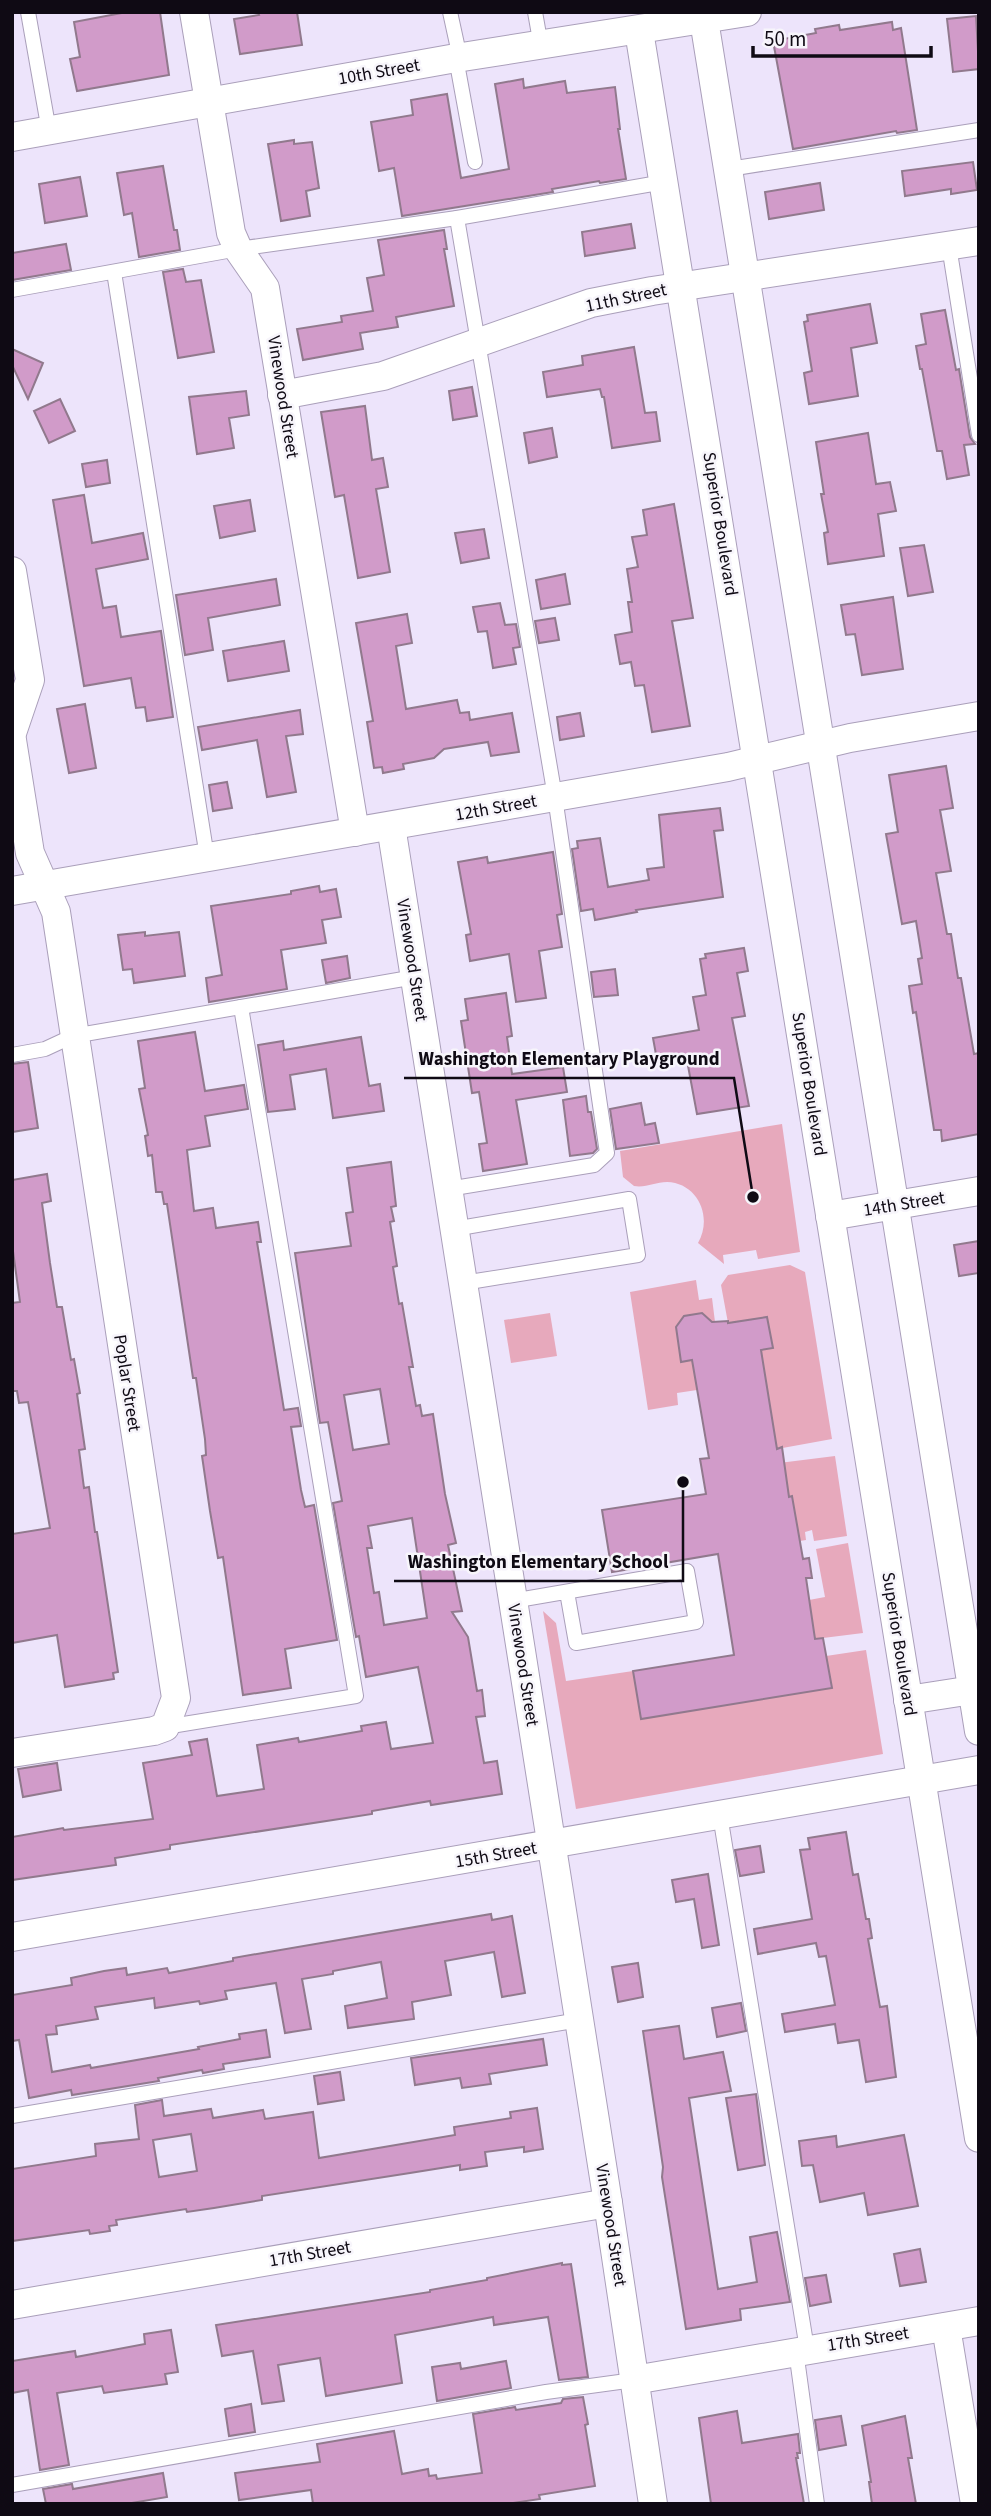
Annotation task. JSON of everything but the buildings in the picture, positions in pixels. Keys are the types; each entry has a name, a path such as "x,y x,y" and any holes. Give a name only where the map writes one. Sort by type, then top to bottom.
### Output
{"street":[{"name":"Vinewood Street","path":"194,12 231,233 238,249 265,288 355,832"},
{"name":"10th Street","path":"12,137 458,58 747,12"},
{"path":"704,20 894,1205 975,1689 979,1731"},
{"name":"Superior Boulevard","path":"639,31 979,2138"},
{"name":"11th Street","path":"282,395 383,376 591,303 979,241"},
{"path":"12,571 30,680 12,733"},
{"name":"12th Street","path":"12,891 758,761 850,738 979,716"},
{"name":"Poplar Street","path":"12,740 30,853 55,912 176,1698 164,1727"},
{"name":"Vinewood Street","path":"391,827 653,2504"},
{"name":"14th Street","path":"830,1216 979,1191"},
{"path":"908,1700 975,1689"},
{"path":"12,1753 154,1731 164,1727"},
{"name":"15th Street","path":"12,1937 979,1770"},
{"name":"17th Street","path":"12,2305 608,2203"},
{"name":"17th Street","path":"634,2380 979,2321"},
{"path":"946,2327 975,2504"}],"lane":[{"path":"28,12 49,131"},
{"path":"450,12 475,162"},
{"path":"535,12 541,46"},
{"path":"729,169 979,130"},
{"path":"12,289 238,249 457,218 664,182"},
{"path":"448,1189 594,1166 607,1153 555,797 457,218"},
{"path":"949,246 979,435"},
{"path":"114,272 207,857"},
{"path":"12,1055 45,1049 73,1036 415,977"},
{"path":"164,1727 356,1696 241,1007"},
{"path":"454,1229 629,1199 638,1255 463,1283"},
{"path":"512,1601 687,1571 696,1622 576,1643 567,1592"},
{"path":"720,1815 801,2350 817,2504"},
{"path":"12,2116 579,2020"},
{"path":"12,2485 547,2392 634,2380"}],"shaded area":[{"path":"782,1124 800,1252 758,1259 756,1250 723,1255 724,1264 698,1243 704,1223 703,1213 700,1203 687,1188 667,1182 634,1186 623,1177 620,1151"},
{"path":"790,1265 805,1272 832,1439 777,1449 761,1350 773,1348 767,1317 728,1323 721,1285 728,1275"},
{"path":"696,1280 699,1300 712,1298 715,1322 708,1326 708,1318 702,1313 681,1362 692,1360 697,1390 677,1393 678,1405 648,1410 630,1292"},
{"path":"550,1313 557,1356 511,1363 504,1320"},
{"path":"835,1456 847,1536 814,1541 812,1530 805,1532 806,1540 800,1541 792,1496 784,1498 779,1463"},
{"path":"848,1543 863,1633 815,1639 809,1600 825,1597 816,1549"},
{"path":"543,1611 556,1623 566,1681 633,1671 641,1719 831,1688 826,1656 866,1650 883,1754 576,1809"}],"place":[{"name":"Washington Elementary Playground","path":"753,1197"},
{"name":"Washington Elementary School","path":"683,1482"}]}
